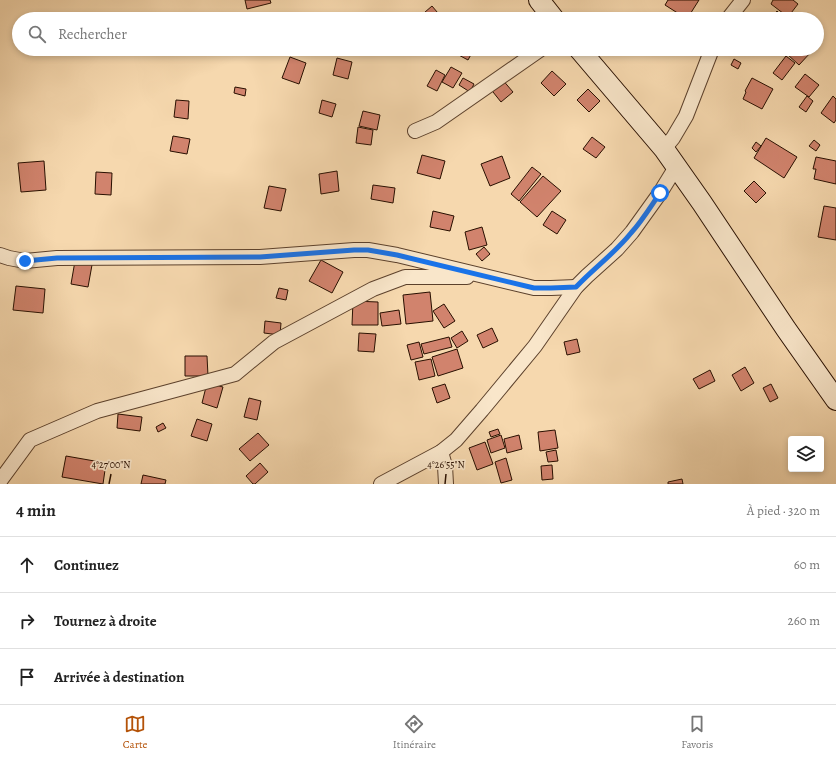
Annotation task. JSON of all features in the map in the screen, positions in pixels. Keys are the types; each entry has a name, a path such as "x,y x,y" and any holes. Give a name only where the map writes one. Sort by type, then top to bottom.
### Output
{"street":[{"path":"539,0 548,12"},
{"path":"734,12 743,0"},
{"path":"414,131 436,122 531,56"},
{"path":"585,56 664,149 786,330 836,400"},
{"path":"664,149 674,138 686,116 709,56"},
{"path":"381,484 441,452 456,440 535,346 576,287 632,232 660,193 676,166"},
{"path":"0,255 25,261 57,258 260,257 368,250 397,255 534,288 576,287"},
{"path":"0,481 30,440 97,411 235,374 274,342 373,289 405,277 488,278"},
{"path":"441,452 445,466 446,484"}],"building":[{"path":"245,0 270,0 271,3 247,9"},
{"path":"668,0 699,0 691,12 676,12 665,5"},
{"path":"773,0 793,0 798,4 792,12 781,12 771,4"},
{"path":"432,6 437,12 425,12"},
{"path":"461,56 470,56 468,60"},
{"path":"786,56 795,63 782,80 773,73"},
{"path":"789,56 807,56 799,65"},
{"path":"290,57 306,63 299,84 282,78"},
{"path":"337,58 352,62 348,79 333,75"},
{"path":"734,59 741,63 738,69 731,65"},
{"path":"451,67 462,73 453,88 442,82"},
{"path":"436,70 445,75 437,91 427,86"},
{"path":"552,71 566,84 554,96 541,83"},
{"path":"805,74 819,85 809,97 795,87"},
{"path":"463,78 474,84 470,92 459,85"},
{"path":"501,78 513,92 501,102 489,87"},
{"path":"752,78 773,89 762,109 743,99 746,92 745,91"},
{"path":"235,87 246,89 245,96 234,93"},
{"path":"588,89 600,101 589,112 577,100"},
{"path":"807,96 813,101 806,112 799,107"},
{"path":"833,96 836,99 836,120 834,123 821,113"},
{"path":"176,100 189,101 188,119 174,117"},
{"path":"322,100 336,104 332,117 319,113"},
{"path":"363,111 380,115 377,130 359,126"},
{"path":"358,127 373,130 371,145 356,143"},
{"path":"173,136 190,139 187,154 170,151"},
{"path":"592,137 605,147 596,158 583,149"},
{"path":"766,138 797,157 784,178 754,158"},
{"path":"814,140 820,145 816,151 809,146"},
{"path":"756,142 761,146 756,152 752,148"},
{"path":"422,155 445,161 440,179 417,173"},
{"path":"502,156 510,178 490,186 481,164"},
{"path":"816,157 836,161 836,184 814,179 816,169 813,169"},
{"path":"44,161 46,190 21,192 18,163"},
{"path":"532,167 541,174 519,201 511,194"},
{"path":"337,171 339,191 321,194 319,174"},
{"path":"96,172 112,173 111,195 95,194"},
{"path":"543,176 561,191 537,217 520,202"},
{"path":"754,181 766,193 756,203 744,191"},
{"path":"373,185 395,188 393,203 371,199"},
{"path":"269,186 286,189 281,211 264,208"},
{"path":"824,206 836,208 836,240 818,237"},
{"path":"433,211 454,216 450,231 430,227"},
{"path":"552,211 566,220 557,234 543,225"},
{"path":"482,227 487,245 469,250 465,232"},
{"path":"484,247 490,254 482,261 476,254"},
{"path":"321,260 343,272 332,293 309,281"},
{"path":"75,261 92,265 88,287 71,284"},
{"path":"16,286 45,289 43,313 13,310"},
{"path":"279,288 288,290 286,300 276,298"},
{"path":"430,292 433,321 406,324 403,295"},
{"path":"353,301 378,302 378,325 352,325"},
{"path":"444,304 455,321 444,328 433,311"},
{"path":"399,310 401,324 382,326 380,313"},
{"path":"265,321 281,323 280,335 264,333"},
{"path":"492,328 498,341 483,348 477,335"},
{"path":"462,331 468,341 457,348 451,338"},
{"path":"359,333 376,334 374,352 358,351"},
{"path":"449,337 452,347 424,354 421,344"},
{"path":"577,339 580,352 567,355 564,342"},
{"path":"419,342 423,357 411,360 407,345"},
{"path":"457,349 463,368 438,376 432,357"},
{"path":"185,356 207,356 208,376 185,376"},
{"path":"431,359 435,376 419,380 415,362"},
{"path":"745,367 754,383 741,391 732,375"},
{"path":"710,370 715,381 699,389 693,379"},
{"path":"207,383 223,387 217,408 202,403"},
{"path":"445,384 450,398 437,403 432,388"},
{"path":"771,384 778,398 770,402 763,388"},
{"path":"249,398 261,401 257,420 244,417"},
{"path":"118,414 142,417 140,431 117,428"},
{"path":"197,419 212,424 207,441 191,436"},
{"path":"163,423 166,428 158,432 156,427"},
{"path":"498,429 500,434 491,437 489,432"},
{"path":"555,430 558,448 540,451 538,432"},
{"path":"258,433 269,445 250,461 239,449"},
{"path":"501,435 505,448 491,453 487,440"},
{"path":"519,435 522,449 507,453 504,439"},
{"path":"485,442 493,464 477,470 469,448"},
{"path":"556,450 558,461 548,462 546,452"},
{"path":"66,456 106,463 103,484 62,477"},
{"path":"506,458 512,480 501,483 495,462"},
{"path":"260,463 268,472 255,484 253,484 246,476"},
{"path":"552,465 553,479 542,480 541,466"},
{"path":"143,475 166,480 165,484 141,484"},
{"path":"682,479 683,484 668,484 668,482"}],"route":[{"path":"25,261 57,258 260,257 368,250 446,266 488,278 534,288 576,287 632,232 660,193"}]}
